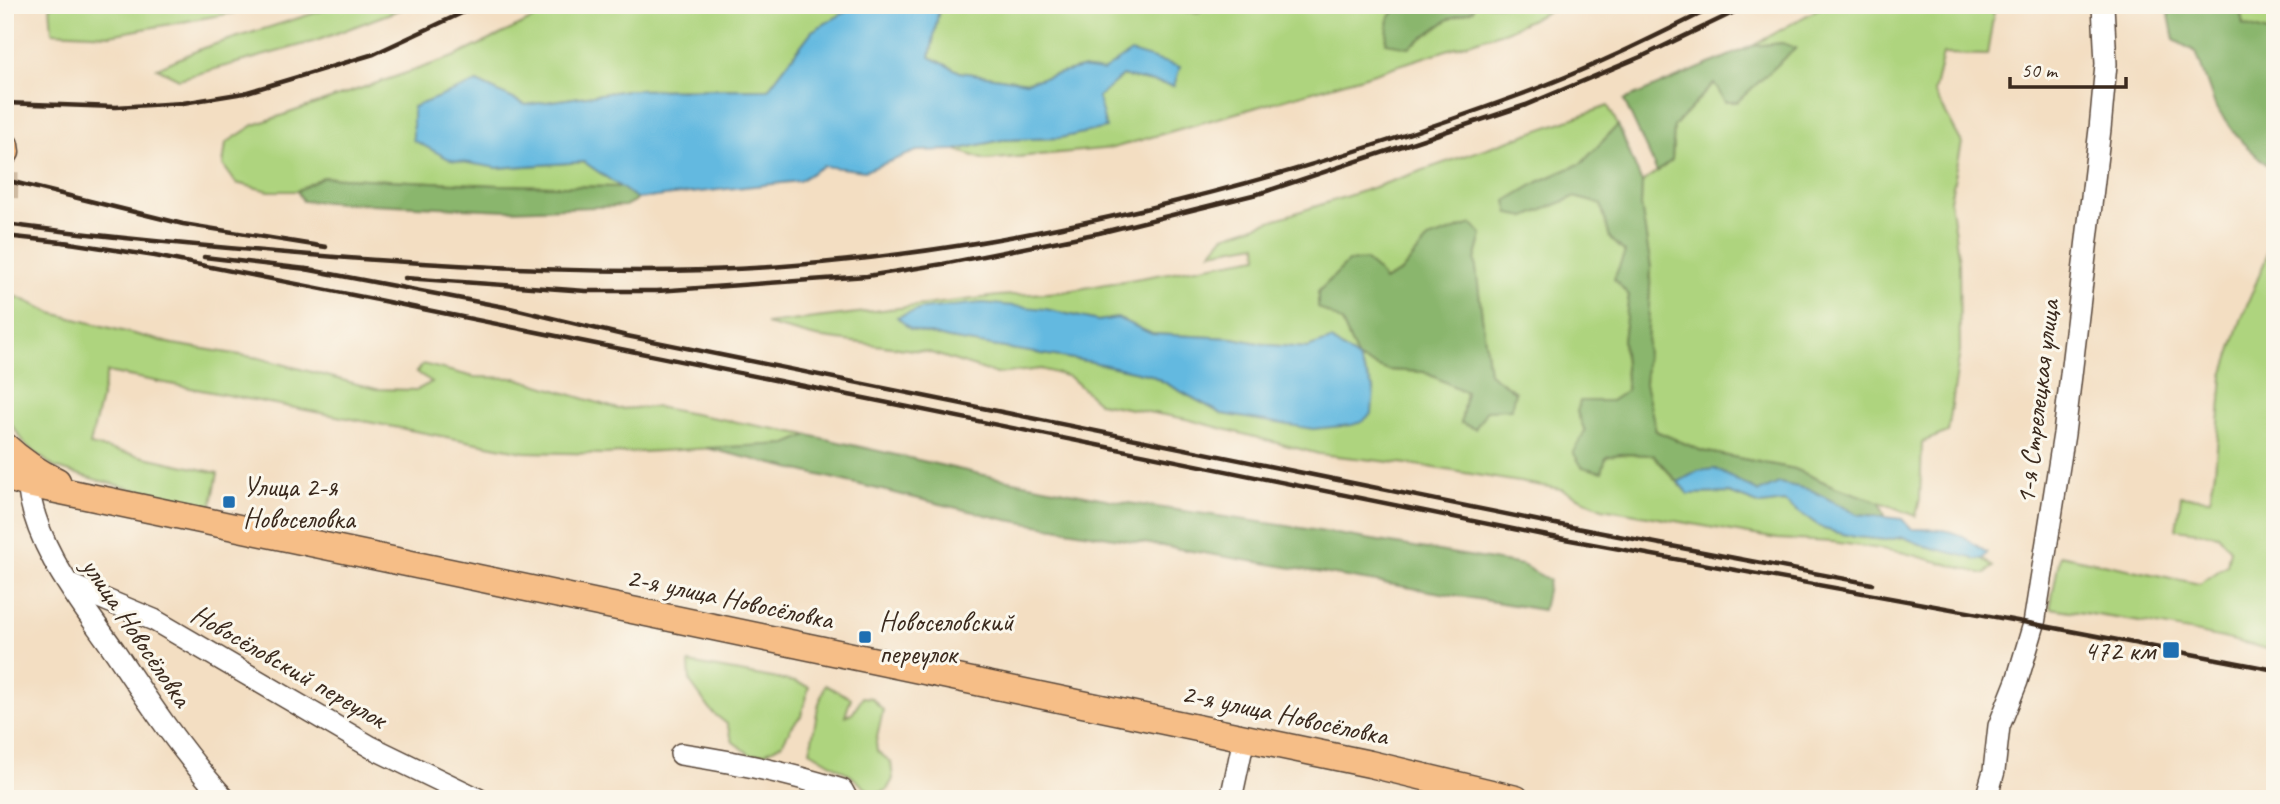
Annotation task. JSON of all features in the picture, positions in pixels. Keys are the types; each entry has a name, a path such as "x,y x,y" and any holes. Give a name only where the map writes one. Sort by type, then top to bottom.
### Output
{"main road":[{"name":"2-я улица Новосёловка","path":"5,446 39,473 94,496"},
{"name":"2-я улица Новосёловка","path":"17,480 1370,764 1516,799"}],"street":[{"name":"1-я Стрелецкая улица","path":"1986,799 1999,726 2017,681 2034,624 2064,435 2100,129 2106,64 2104,5"},
{"name":"улица Новосёловка","path":"17,480 30,503 52,556 70,584 146,698 205,777 225,799"},
{"name":"Новосёловский переулок","path":"70,584 153,620 371,747 478,799"},
{"path":"1231,799 1244,738"},
{"path":"681,754 725,760 798,776 842,790 847,799"}],"green space":[{"path":"50,5 258,5 232,13 110,35 52,32"},
{"path":"340,5 412,5 316,41 179,79 157,68 203,48"},
{"path":"562,5 858,5 812,31 768,89 627,90 526,105 477,82 497,168 584,162 621,187 498,185 323,177 297,191 269,191 236,183 223,165 226,143 254,125 456,56"},
{"path":"922,5 1175,5 1176,11 1199,12 1207,5 1399,5 1389,18 1409,47 1449,19 1473,10 1474,5 1562,5 1506,31 1359,78 1113,148 985,160 956,150 1002,140 1060,138 1105,128 1097,97 1122,76 1174,86 1081,68 1027,82 960,72 930,57 939,9"},
{"path":"1399,5 1474,5 1473,10 1449,19 1409,47 1386,43 1389,18"},
{"path":"1825,5 1995,5 1987,55 1943,54 1934,92 1962,143 1950,200 1959,262 1960,351 1948,432 1922,442 1920,499 1916,516 1835,487 1795,469 1702,451 1656,431 1645,384 1651,268 1641,206 1642,183 1672,160 1674,126 1714,83 1783,43 1752,46"},
{"path":"2167,5 2239,5 2243,25 2275,34 2275,172 2243,143 2216,108 2196,52 2174,40"},
{"path":"2239,5 2275,5 2275,34 2243,25"},
{"path":"1783,43 1796,48 1737,102 1725,102 1714,83 1674,126 1672,160 1657,172 1624,100 1752,46"},
{"path":"1608,106 1618,125 1582,163 1538,182 1526,217 1574,197 1601,204 1610,238 1625,252 1615,279 1629,295 1623,340 1627,391 1611,401 1577,412 1585,431 1606,457 1620,454 1653,455 1688,494 1729,493 1761,505 1784,502 1824,529 1855,537 1886,540 1903,537 1925,546 1983,559 1993,567 1984,574 1901,552 1832,542 1777,539 1602,508 1561,489 1416,465 1319,454 1186,419 1099,403 1070,377 1041,369 997,374 928,352 816,337 766,324 998,296 1062,292 1258,257 1257,244 1211,252 1224,236","holes":["1482,235 1475,260 1489,373 1515,392 1461,423 1466,392 1424,372 1386,370 1358,359 1342,322 1378,271 1383,281 1401,272 1429,239","1045,309 1098,321 1117,318 1152,334 1233,338 1269,345 1307,348 1331,340 1358,359 1374,390 1262,419 1222,414 1151,375 1092,362 949,339 910,329"]},
{"path":"1618,125 1642,183 1641,206 1651,268 1645,384 1656,431 1702,451 1795,469 1835,487 1880,502 1885,516 1857,514 1811,490 1780,483 1759,492 1715,469 1698,471 1678,482 1653,455 1620,454 1606,457 1602,472 1582,467 1573,452 1585,431 1577,412 1580,401 1611,401 1627,390 1623,340 1629,295 1614,279 1625,252 1610,238 1601,204 1574,197 1526,217 1509,214 1506,201 1538,182 1582,163"},
{"path":"323,177 498,185 621,187 638,199 625,206 507,210 303,201 297,191"},
{"path":"2275,219 2275,651 2135,621 2050,608 2060,555 2200,584 2227,565 2230,549 2218,535 2176,529 2181,496 2210,499 2223,376 2242,317 2265,261"},
{"path":"1472,224 1482,235 1475,260 1489,373 1515,392 1511,409 1487,410 1475,429 1461,423 1466,392 1424,372 1386,370 1358,359 1342,322 1318,307 1318,292 1348,262 1365,260 1378,271 1384,281 1401,272 1428,239"},
{"path":"5,294 52,313 173,344 259,358 376,389 417,390 432,382 416,372 423,364 474,377 516,378 618,409 656,407 808,435 787,444 605,454 524,452 107,372 90,445 218,473 211,508 54,467 27,446 11,424 5,406"},
{"path":"808,435 993,477 1121,502 1301,528 1522,565 1549,580 1543,610 1007,520 706,448 787,444"},
{"path":"689,663 795,682 809,687 801,716 782,744 765,753 751,755 733,742 727,724 712,712 690,682"},
{"path":"825,685 851,698 845,716 853,713 862,697 872,698 883,710 876,742 877,751 891,762 893,779 887,790 874,795 850,775 810,751"}],"water":[{"path":"858,5 922,5 939,9 930,57 960,72 1027,82 1081,68 1103,71 1131,52 1180,67 1174,86 1122,76 1098,97 1106,128 1060,138 1002,140 956,150 917,151 865,171 823,166 799,181 638,199 584,162 497,168 451,160 413,140 413,107 477,82 526,105 627,90 768,89 812,31"},
{"path":"983,303 1045,309 1098,321 1117,318 1152,334 1233,338 1269,345 1307,348 1331,340 1358,359 1374,390 1372,413 1363,421 1352,425 1313,429 1222,414 1151,375 1092,362 949,339 910,329 897,317 922,309"},
{"path":"1715,469 1759,492 1779,483 1811,490 1857,514 1902,519 1911,529 1952,532 1987,553 1983,559 1975,559 1925,546 1903,537 1886,540 1855,537 1824,529 1784,502 1761,505 1729,493 1688,494 1678,482 1698,471"}],"tunnel":[{"path":"5,198 6,152"}],"railway":[{"path":"5,103 116,107 183,103 244,93 374,54 479,5"},
{"path":"5,224 262,251 507,268 718,270 866,258 961,245 1150,208 1336,157 1543,86 1619,54 1718,5"},
{"path":"405,278 586,291 657,291 867,276 1099,233 1261,193 1526,105 1645,55 1749,5"},
{"path":"5,180 183,224 326,247"},
{"path":"5,236 71,243"},
{"path":"63,242 155,256 378,300 1548,536 2275,670"},
{"path":"204,257 315,270"},
{"path":"305,269 510,308 627,336 1550,523 1872,584"}],"place":[{"name":"Улица 2-я Новоселовка","path":"229,502"},
{"name":"Новоселовский переулок","path":"865,637"},
{"name":"472 км","path":"2171,650"}]}
